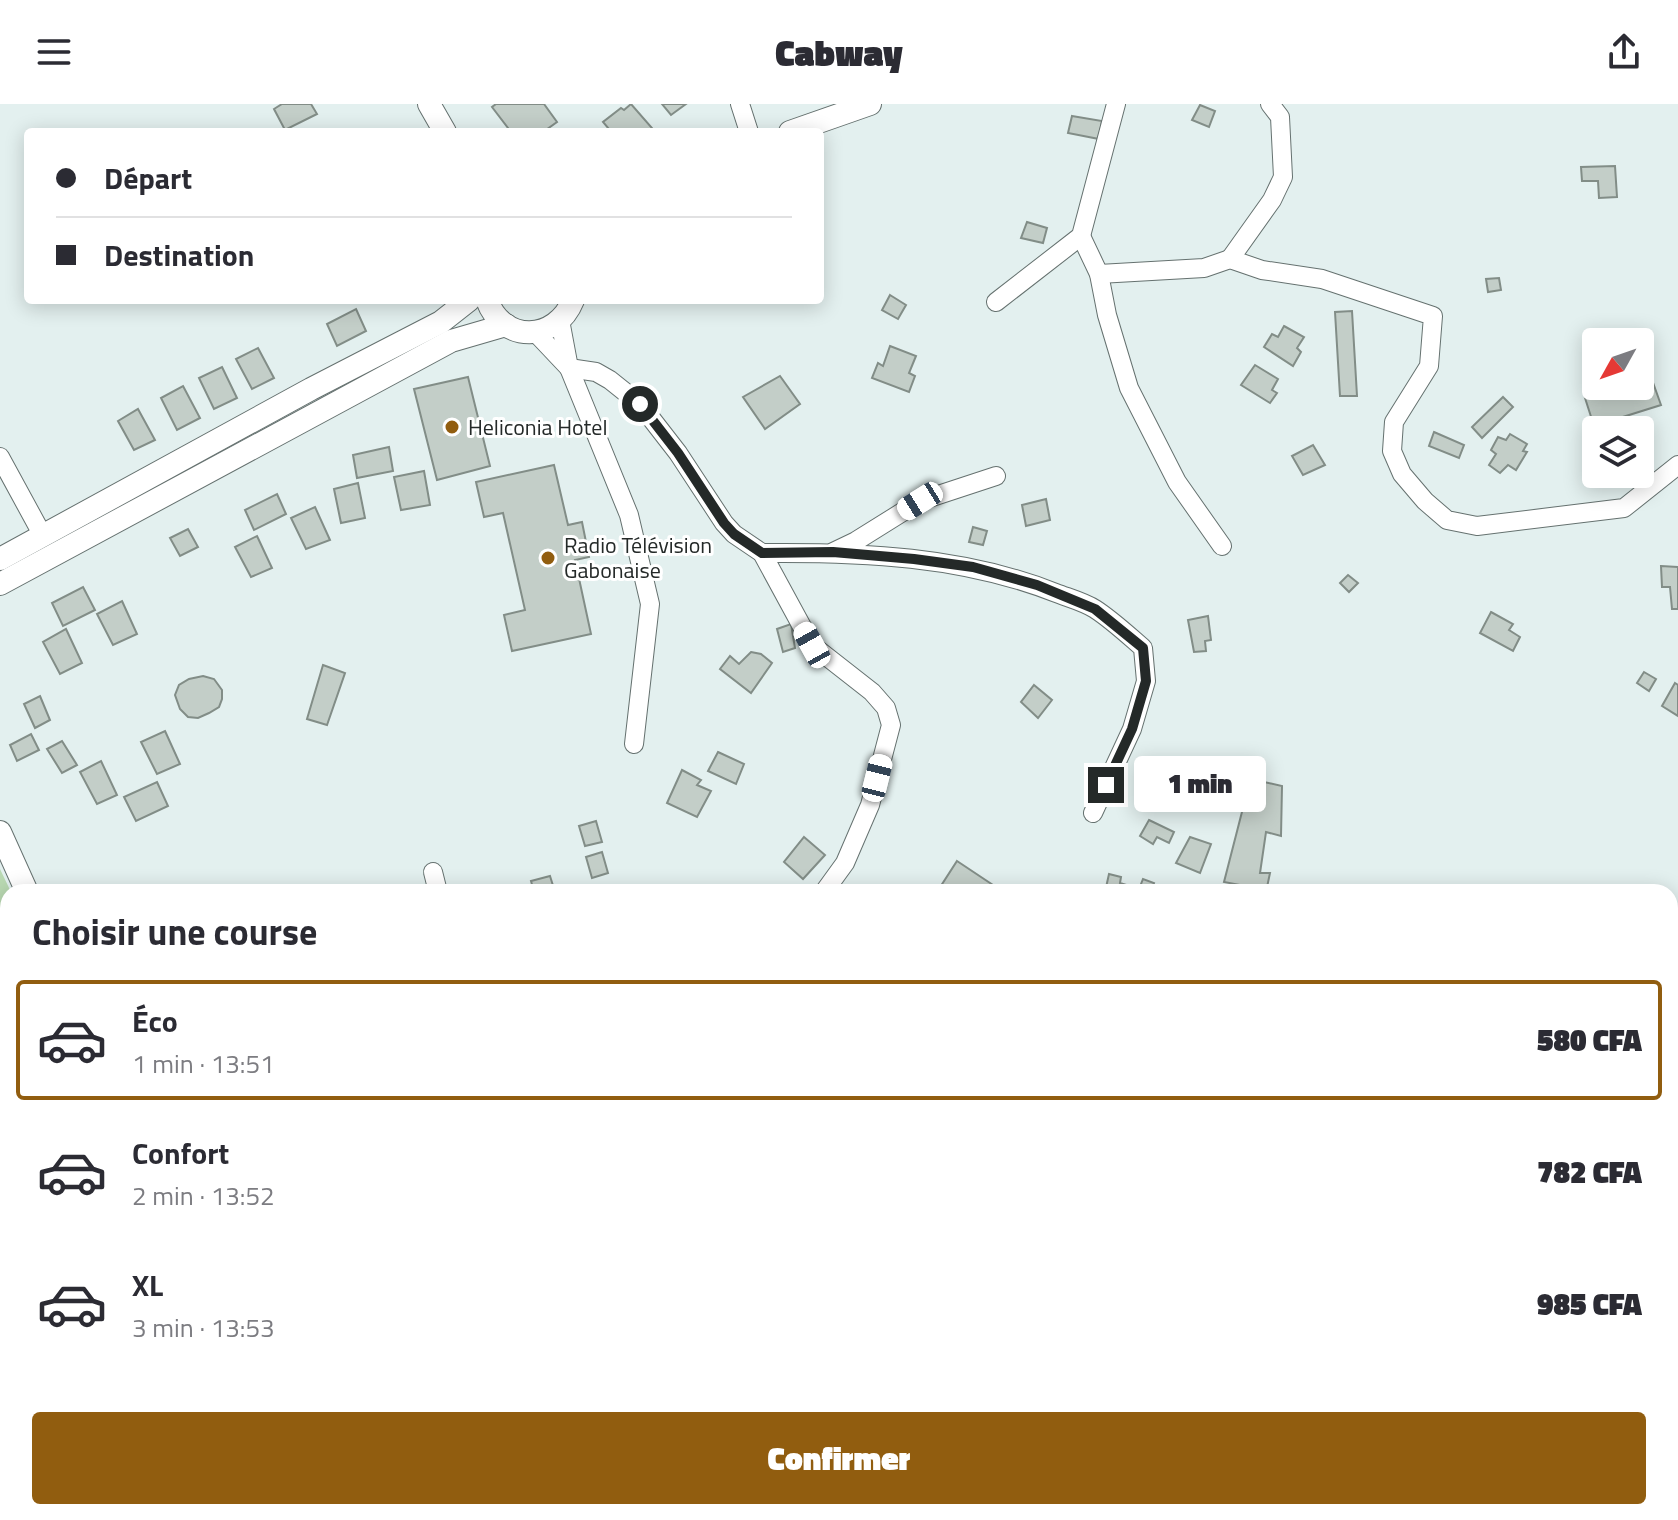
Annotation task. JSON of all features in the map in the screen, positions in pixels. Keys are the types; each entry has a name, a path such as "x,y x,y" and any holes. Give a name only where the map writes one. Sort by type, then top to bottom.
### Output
{"street":[{"path":"429,104 443,128"},
{"path":"740,104 748,128"},
{"path":"801,128 870,104"},
{"path":"996,302 1081,236 1116,104"},
{"path":"1099,274 1204,268 1230,259 1272,200 1283,177 1280,117 1270,104"},
{"path":"1081,236 1099,274 1107,315 1129,388 1177,482 1222,546"},
{"path":"1230,259 1262,270 1322,279 1433,316 1429,366 1394,422 1392,451 1402,474 1425,501 1447,520 1477,526 1624,508 1678,465"},
{"path":"0,559 311,389 441,322 464,304"},
{"path":"488,304 506,325 523,332 547,329 566,314 571,304"},
{"path":"560,320 569,368 629,515 650,604 634,744"},
{"path":"0,584 451,341 506,325"},
{"path":"535,332 569,368 596,372 640,404 678,453 724,523 734,534 762,553 812,645 872,692 886,708 891,725 870,805 845,863 830,884"},
{"path":"0,457 43,536"},
{"path":"833,552 920,501 996,476"},
{"path":"762,553 833,552 973,567 1037,585 1095,609 1143,648 1146,681 1132,729 1093,813"},
{"path":"0,832 23,884"},
{"path":"433,872 436,884"}],"green space":[{"path":"0,869 7,884 0,884"}],"building":[{"path":"282,104 311,104 317,114 284,128 274,109"},
{"path":"496,104 544,104 557,122 549,128 508,128 492,107"},
{"path":"631,104 652,128 608,128 603,122 621,108 624,110"},
{"path":"662,104 686,104 671,115"},
{"path":"1200,105 1215,111 1209,127 1192,120"},
{"path":"1072,116 1102,121 1099,139 1068,133"},
{"path":"1615,166 1617,197 1599,198 1598,181 1582,181 1581,167"},
{"path":"1027,222 1047,228 1043,243 1021,238"},
{"path":"1499,278 1501,290 1488,292 1486,279"},
{"path":"890,295 906,305 898,319 882,310"},
{"path":"356,309 366,331 337,346 327,324"},
{"path":"1352,311 1357,396 1340,396 1335,312"},
{"path":"1284,326 1304,337 1297,348 1301,352 1293,366 1264,347 1272,334 1278,337"},
{"path":"890,346 916,356 909,373 915,376 909,392 872,378 878,363 883,366"},
{"path":"258,348 274,378 252,389 236,359"},
{"path":"1255,365 1278,379 1272,390 1277,393 1270,403 1241,385"},
{"path":"222,367 237,398 214,409 199,378"},
{"path":"780,376 800,404 765,429 743,397"},
{"name":"Heliconia Hotel","path":"468,377 490,466 437,480 414,389"},
{"path":"1654,385 1661,405 1626,416 1591,416 1586,400 1654,400"},
{"path":"183,386 200,418 177,430 161,398"},
{"path":"1503,397 1513,407 1482,438 1472,427"},
{"path":"138,409 155,440 134,450 118,421"},
{"path":"1434,432 1464,445 1459,458 1429,446"},
{"path":"1510,434 1527,444 1523,451 1527,452 1516,470 1508,465 1500,473 1489,465 1496,454 1491,450 1498,437 1506,440"},
{"path":"1313,445 1325,465 1303,475 1292,456"},
{"path":"389,447 393,471 357,478 353,455"},
{"name":"Radio Télévision Gabonaise","path":"554,465 568,525 582,522 589,557 575,560 591,634 512,651 504,615 525,610 503,513 484,517 476,482"},
{"path":"424,471 430,505 401,510 394,477"},
{"path":"358,483 365,518 341,523 334,489"},
{"path":"277,494 286,514 254,530 245,510"},
{"path":"1046,499 1050,520 1026,526 1022,505"},
{"path":"315,507 330,540 306,549 291,518"},
{"path":"973,527 987,531 983,545 969,542"},
{"path":"188,529 198,547 180,556 170,538"},
{"path":"257,536 272,568 251,577 235,547"},
{"path":"1661,566 1678,567 1678,609 1672,609 1670,587 1662,587"},
{"path":"1348,575 1358,583 1349,592 1340,583"},
{"path":"83,587 95,610 63,626 52,603"},
{"path":"122,601 137,634 113,645 97,614"},
{"path":"1491,612 1513,624 1509,630 1520,637 1513,651 1480,633"},
{"path":"1208,616 1211,640 1205,641 1206,651 1194,652 1188,620"},
{"path":"791,624 795,648 783,652 777,629"},
{"path":"66,629 82,663 60,674 43,642"},
{"path":"751,652 761,654 772,663 751,693 720,669 730,656 739,664"},
{"path":"323,665 345,673 327,725 307,719"},
{"path":"1644,672 1656,679 1649,691 1637,683"},
{"path":"203,676 214,679 222,690 222,699 219,707 209,713 198,718 188,717 180,709 175,695 179,685"},
{"path":"1675,683 1678,685 1678,716 1662,706"},
{"path":"1034,685 1052,700 1038,718 1021,702"},
{"path":"40,696 50,720 35,728 24,704"},
{"path":"165,731 180,764 157,774 141,742"},
{"path":"31,734 39,750 17,761 10,745"},
{"path":"62,741 77,765 62,773 47,749"},
{"path":"718,752 744,764 736,784 708,771"},
{"path":"101,761 117,795 97,804 80,772"},
{"path":"682,770 701,780 697,785 711,791 697,817 667,803"},
{"path":"157,782 168,806 136,821 124,797"},
{"path":"1264,782 1282,786 1281,836 1266,832 1260,873 1270,873 1268,884 1224,882 1243,808 1252,810"},
{"path":"1149,820 1174,832 1169,843 1157,837 1153,844 1140,836"},
{"path":"596,821 602,842 585,846 579,826"},
{"path":"804,837 825,855 803,879 784,862"},
{"path":"1190,837 1211,844 1200,873 1176,863"},
{"path":"602,852 608,873 592,878 586,857"},
{"path":"957,861 992,884 942,884"},
{"path":"1109,874 1121,877 1120,883 1123,884 1107,884"},
{"path":"550,876 552,884 532,884 531,881"}],"place":[{"name":"Heliconia Hotel","path":"452,427"},
{"name":"Radio Télévision Gabonaise","path":"548,558"}],"route":[{"path":"640,404 678,453 724,523 744,542 762,553 833,552 973,567 1037,585 1095,609 1143,648 1146,681 1132,729 1106,785"}]}
